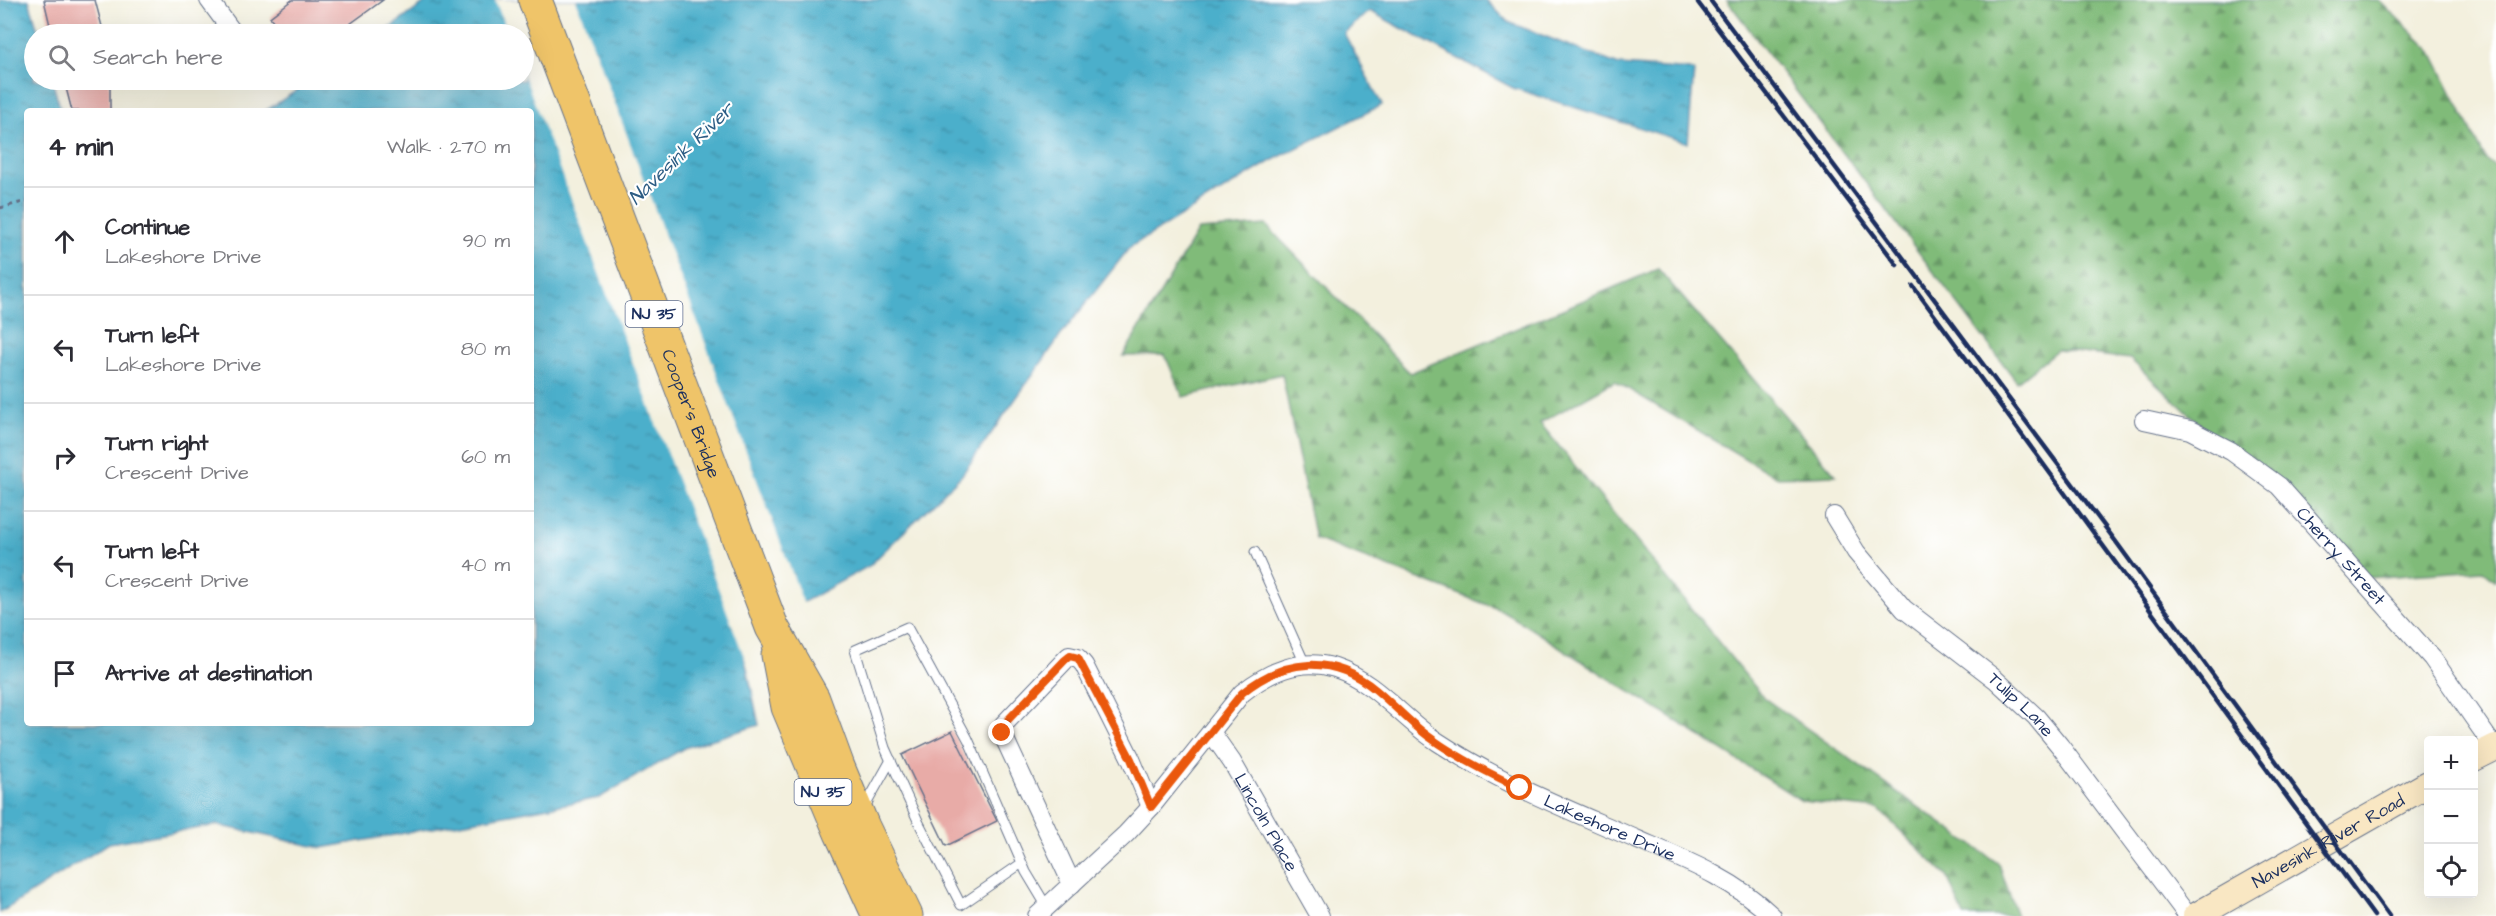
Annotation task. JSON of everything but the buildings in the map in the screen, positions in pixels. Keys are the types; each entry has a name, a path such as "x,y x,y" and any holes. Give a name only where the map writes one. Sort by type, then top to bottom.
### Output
{"highway":[{"name":"Cooper's Bridge","path":"535,0 772,627"},
{"name":"NJ 35","path":"772,627 788,707 879,916"},
{"name":"NJ 35","path":"772,627 813,699 859,817 906,916"}],"main road":[{"name":"Navesink River Road","path":"2196,916 2424,786"}],"street":[{"path":"209,0 227,24"},
{"name":"Cherry Street","path":"2144,420 2190,430 2231,451 2279,486 2432,658 2490,751"},
{"name":"Tulip Lane","path":"1834,516 1856,552 1904,609 1995,679 2036,717 2188,916"},
{"path":"1072,884 1002,733 1004,724 1070,656 1078,658 1084,665 1131,759 1151,807"},
{"name":"Lakeshore Drive","path":"1042,912 1151,807 1242,693 1276,671 1305,664 1334,668 1358,678 1376,690 1428,736 1471,765 1706,869 1738,887 1772,916"},
{"name":"Lincoln Place","path":"1211,732 1232,762 1320,916"}],"lane":[{"path":"1255,552 1305,664"},
{"path":"1022,863 961,905 919,823 891,760 855,650 907,627 968,739 1022,863 1042,912"},
{"path":"859,817 891,760"}],"path":[{"path":"0,208 24,202"}],"green space":[{"path":"1727,0 2379,0 2432,52 2486,160 2496,167 2496,581 2483,570 2365,578 2130,359 2057,350 2017,382"},
{"path":"1266,225 1410,373 1658,269 1836,475 1776,477 1615,381 1540,423 1764,698 1999,864 2017,916 1964,916 1947,876 1878,809 1802,801 1503,611 1315,539 1282,374 1183,397 1165,355 1123,356 1198,230"}],"water":[{"name":"Navesink River","path":"0,0 29,0 36,24 24,24 24,90 55,90 60,108 24,108 24,726 534,726 534,108 270,108 298,90 534,90 534,24 396,24 429,0 1486,0 1508,22 1619,65 1694,70 1688,143 1513,88 1370,11 1344,33 1382,105 1271,161 1130,247 1061,335 961,476 869,566 789,610 743,649 759,725 684,748 599,798 322,848 217,825 109,843 0,913"}],"pier":[{"path":"495,0 576,0 804,605 747,650 751,675 530,90 534,90 534,24 504,24"}],"railway":[{"path":"1696,0 1897,265"},
{"path":"1710,0 2114,539 2389,916"},
{"path":"1913,286 2374,916"}],"route":[{"path":"1002,733 1004,724 1065,660 1070,656 1078,658 1084,665 1131,759 1151,807 1242,693 1276,671 1296,665 1316,664 1334,668 1358,678 1376,690 1428,736 1471,765 1520,788"}]}
